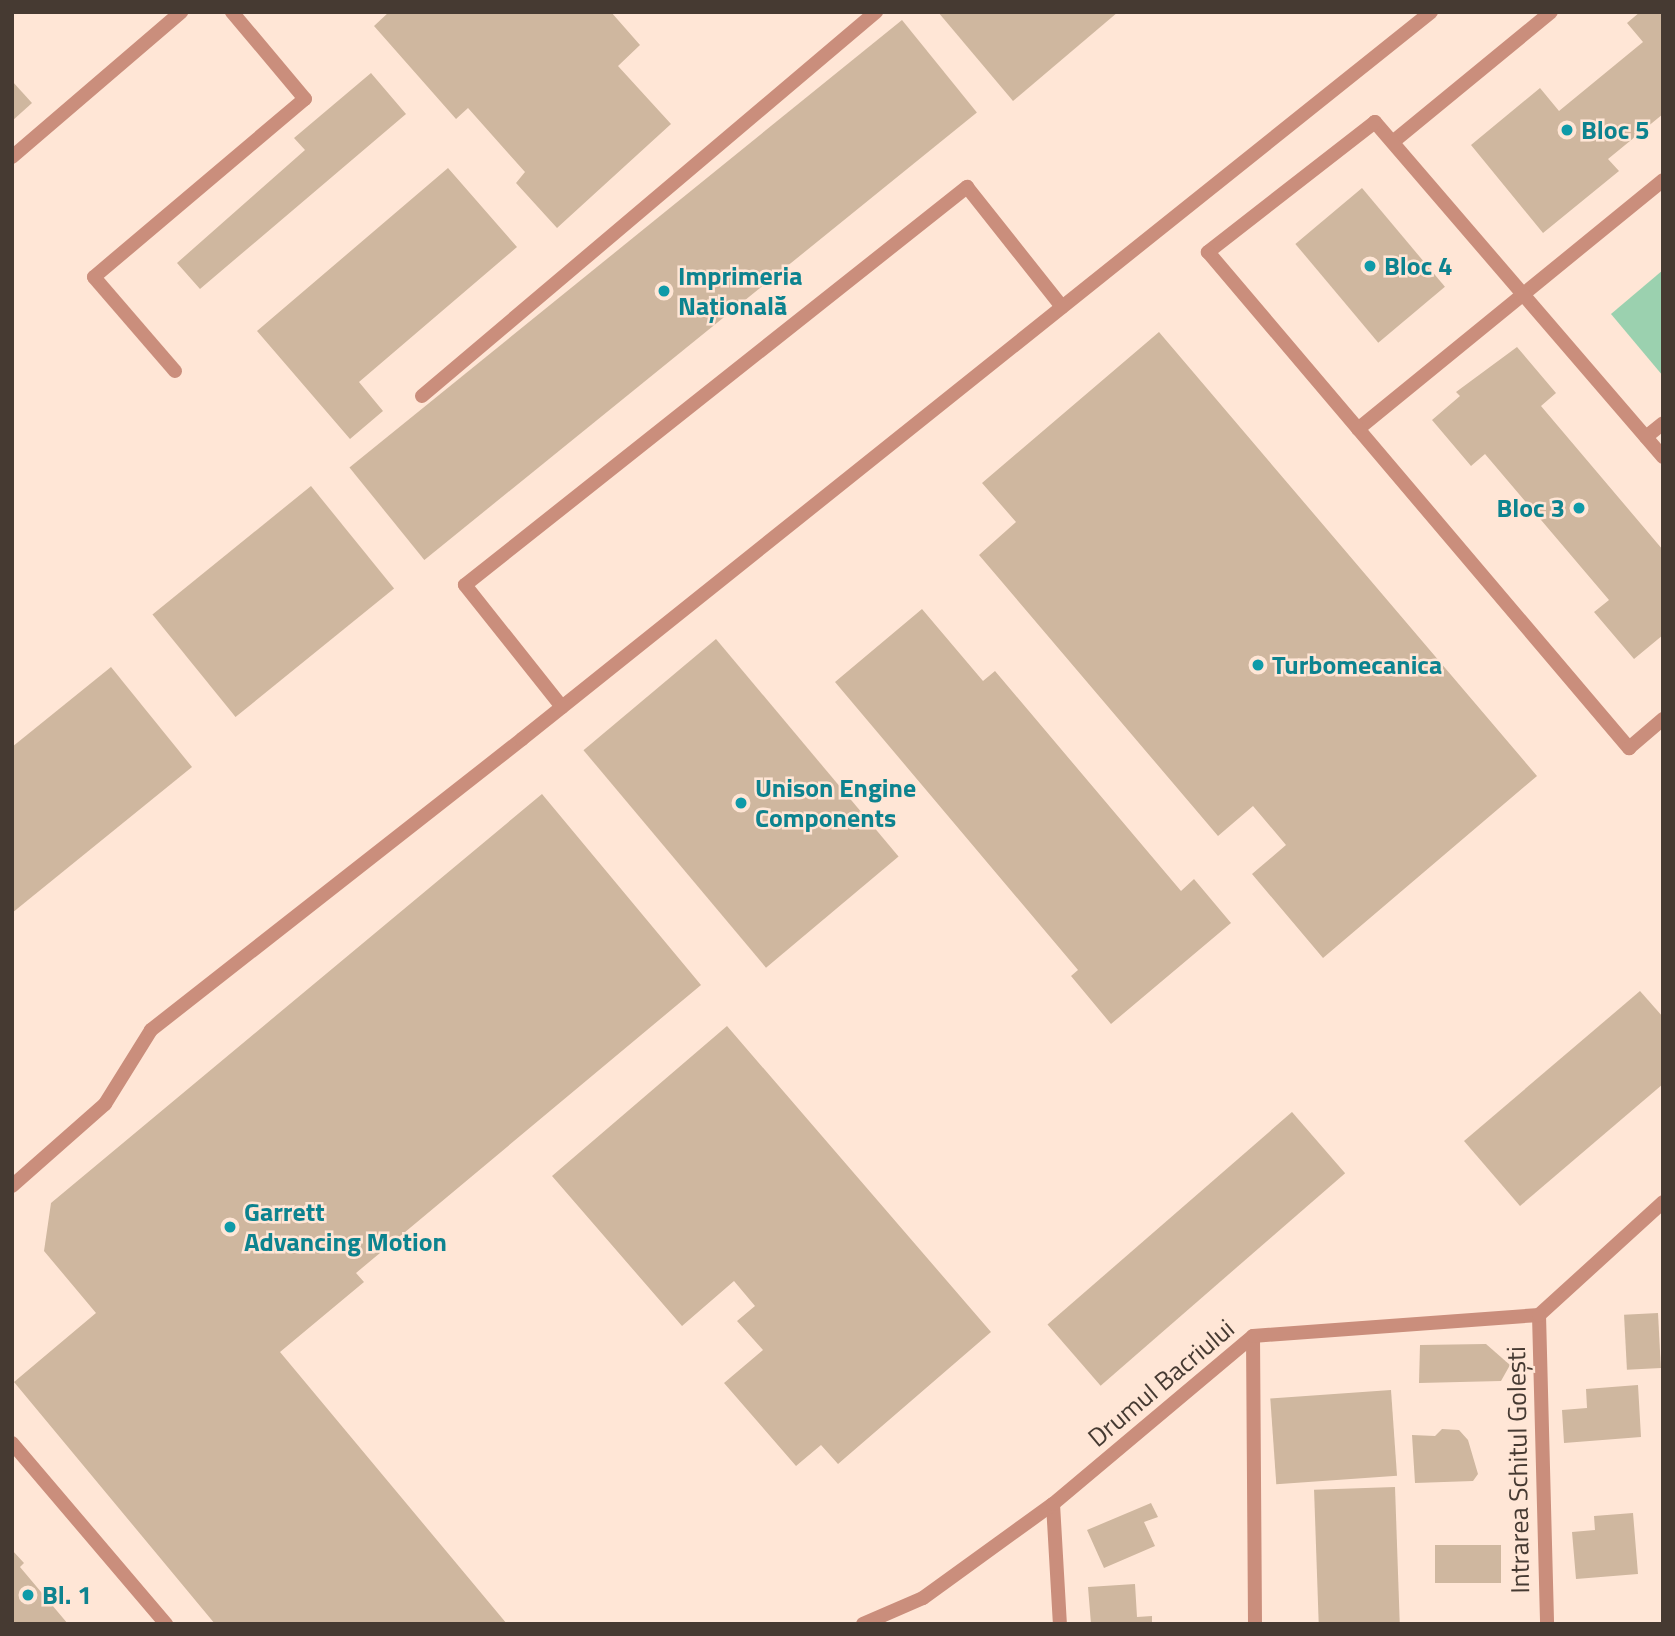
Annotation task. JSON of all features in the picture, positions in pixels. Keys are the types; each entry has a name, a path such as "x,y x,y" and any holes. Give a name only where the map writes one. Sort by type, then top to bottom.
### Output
{"street":[{"path":"12,157 181,12"},
{"path":"174,372 94,277 305,99 232,12"},
{"path":"422,396 876,12"},
{"path":"12,1186 105,1104 150,1030 562,707 1431,12"},
{"path":"1394,141 1551,12"},
{"path":"1663,457 1381,125 1370,123 1209,252 1629,748 1663,719"},
{"path":"1359,429 1663,180"},
{"path":"562,707 465,585 967,187 1062,307"},
{"path":"1646,438 1663,423"},
{"path":"1539,1315 1663,1202"},
{"name":"Drumul Bacriului","path":"863,1624 923,1598 1053,1504 1253,1336 1539,1315"},
{"name":"Intrarea Schitul Golești","path":"1539,1315 1546,1624"},
{"path":"1253,1336 1255,1624"},
{"path":"12,1443 166,1624"},
{"path":"1053,1504 1060,1624"}],"green space":[{"path":"1663,270 1663,376 1611,314"}],"building":[{"path":"389,12 611,12 640,45 618,66 671,124 557,228 516,183 525,172 468,108 456,119 374,26"},
{"path":"938,12 1118,12 1013,101"},
{"name":"Bloc 5","path":"1640,12 1663,12 1663,114 1608,159 1619,171 1543,233 1471,145 1540,88 1559,111 1643,42 1627,23"},
{"name":"Imprimeria Națională","path":"902,20 977,112 424,560 349,467"},
{"path":"371,73 406,114 200,289 177,263 305,150 294,138"},
{"path":"12,81 32,103 12,121"},
{"path":"448,168 517,247 359,382 383,411 350,439 257,331"},
{"name":"Bloc 4","path":"1362,188 1445,287 1378,343 1295,244"},
{"name":"Turbomecanica","path":"1159,332 1537,776 1323,958 1252,874 1286,845 1253,806 1218,836 979,555 1016,522 982,483"},
{"name":"Bloc 3","path":"1517,347 1556,393 1541,406 1663,550 1663,635 1634,659 1594,612 1609,600 1485,454 1471,466 1432,420 1460,396 1456,392"},
{"path":"311,486 394,589 236,717 152,614"},
{"path":"922,609 983,681 995,671 1181,891 1194,879 1231,923 1111,1024 1071,976 1078,970 835,682"},
{"name":"Unison Engine Components","path":"716,639 899,857 766,968 583,750"},
{"path":"111,667 192,767 12,913 12,747"},
{"name":"Garrett Advancing Motion","path":"542,794 701,985 356,1273 364,1282 280,1352 507,1624 215,1624 14,1382 96,1313 44,1251 51,1203"},
{"path":"1640,991 1663,1017 1663,1084 1520,1206 1464,1141"},
{"path":"727,1026 991,1332 838,1464 821,1445 796,1466 724,1383 763,1350 737,1321 755,1306 734,1281 682,1326 552,1176"},
{"path":"1292,1112 1345,1173 1101,1386 1047,1325"},
{"path":"1658,1313 1661,1368 1627,1370 1624,1315"},
{"path":"1486,1344 1510,1365 1501,1381 1419,1383 1420,1345"},
{"path":"1638,1385 1641,1437 1564,1443 1562,1410 1587,1408 1586,1389"},
{"path":"1391,1390 1397,1476 1276,1484 1270,1398"},
{"path":"1442,1429 1459,1430 1468,1440 1478,1474 1473,1481 1415,1483 1412,1435 1435,1436"},
{"path":"1395,1487 1400,1624 1319,1624 1314,1490"},
{"path":"1151,1503 1158,1517 1144,1522 1155,1546 1104,1568 1087,1530"},
{"path":"1633,1513 1638,1574 1576,1579 1572,1532 1595,1530 1594,1516"},
{"path":"1435,1545 1501,1545 1501,1583 1435,1583"},
{"name":"Bl. 1","path":"12,1550 24,1563 20,1567 68,1624 12,1624"},
{"path":"1135,1584 1137,1617 1152,1616 1152,1624 1091,1624 1088,1587"}],"place":[{"name":"Bloc 5","path":"1567,130"},
{"name":"Bloc 4","path":"1370,266"},
{"name":"Imprimeria Națională","path":"664,291"},
{"name":"Bloc 3","path":"1579,508"},
{"name":"Turbomecanica","path":"1258,665"},
{"name":"Unison Engine Components","path":"741,803"},
{"name":"Garrett Advancing Motion","path":"230,1227"},
{"name":"Bl. 1","path":"28,1595"}]}
